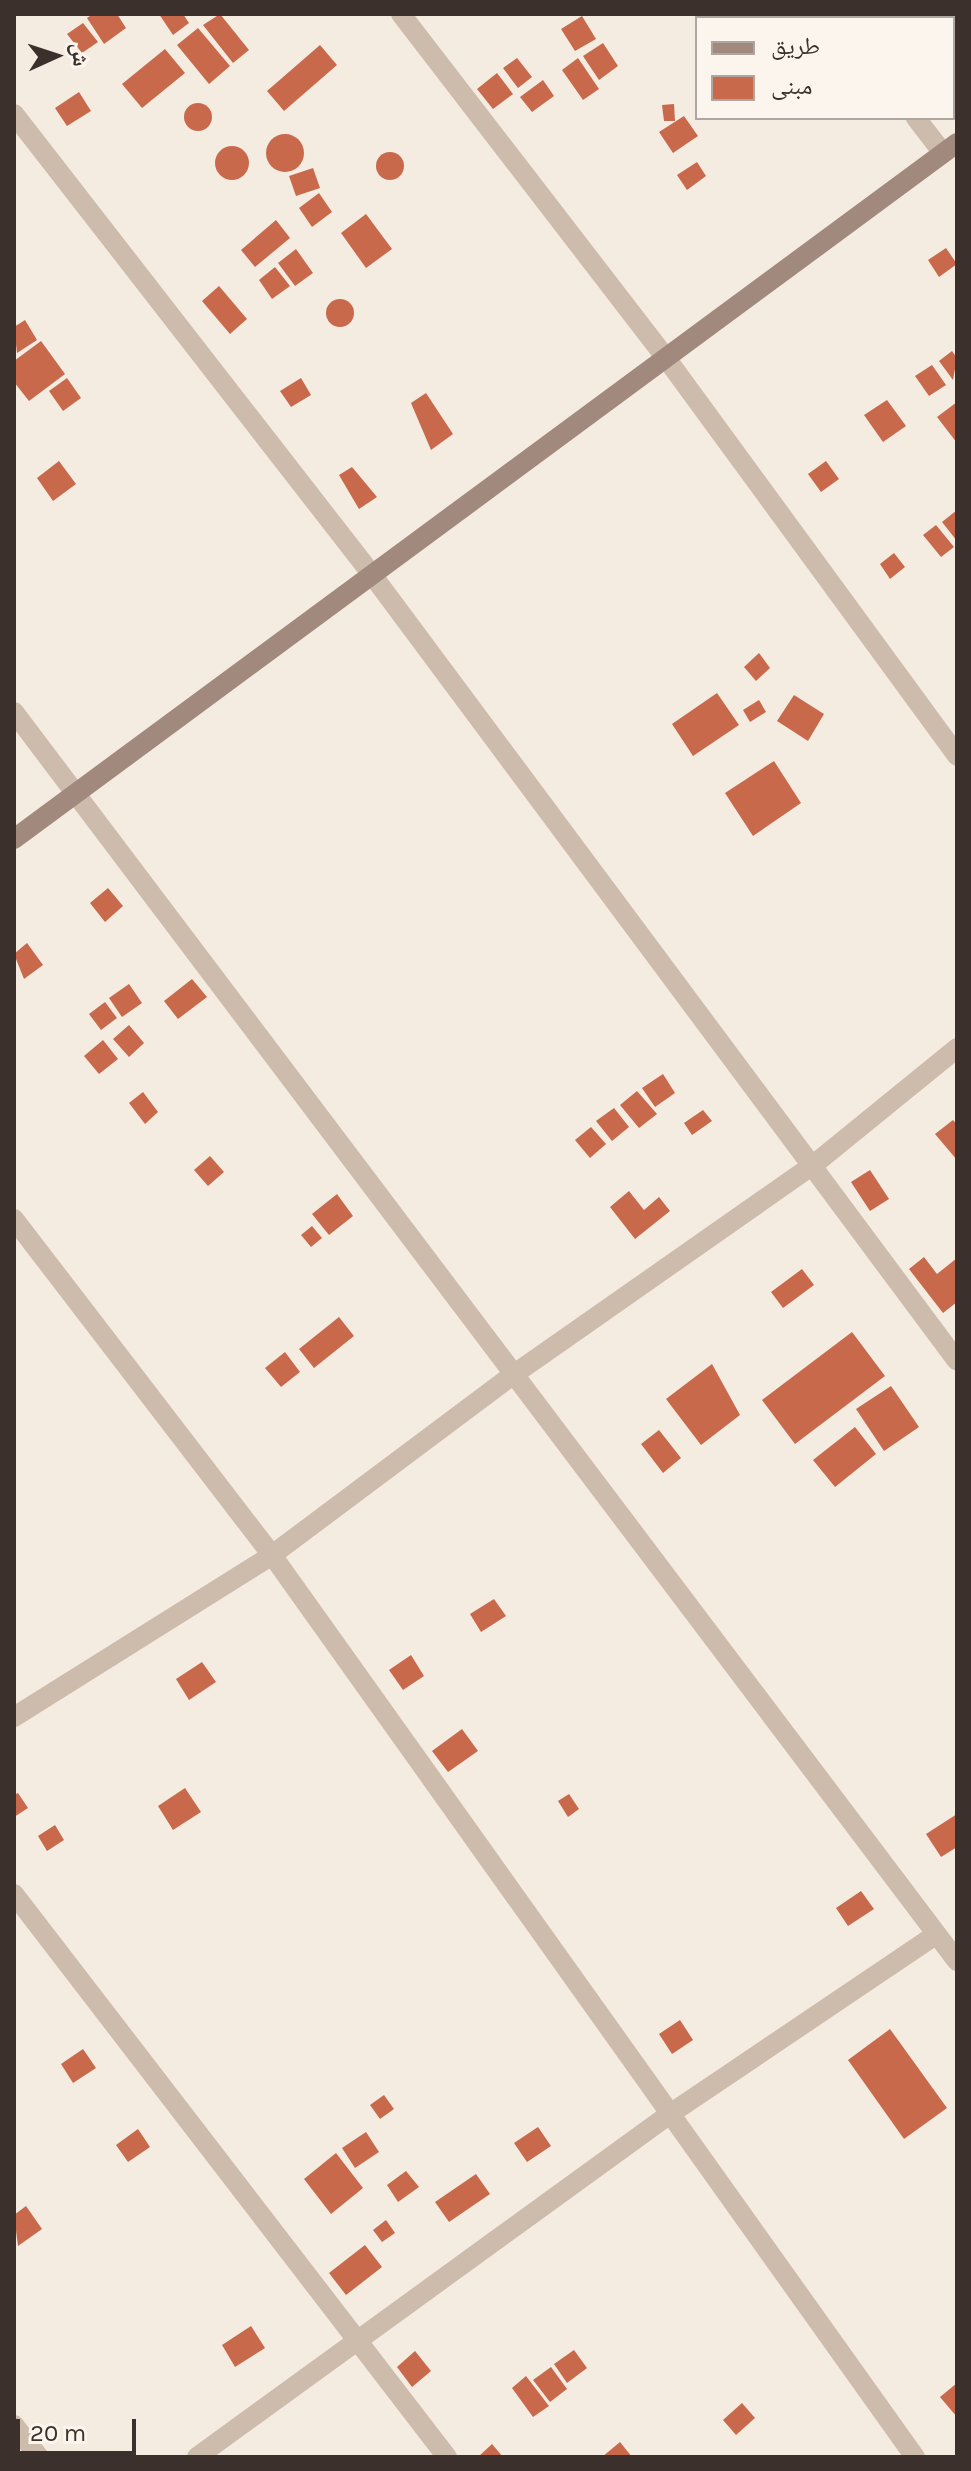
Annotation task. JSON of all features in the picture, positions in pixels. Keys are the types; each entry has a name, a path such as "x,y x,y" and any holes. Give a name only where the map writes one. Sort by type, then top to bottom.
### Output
{"main road":[{"path":"14,839 950,148"}],"street":[{"path":"401,14 666,358 957,756"},
{"path":"14,114 373,576 957,1361"},
{"path":"918,120 950,148"},
{"path":"14,712 957,1961"},
{"path":"14,1717 272,1555 513,1375 812,1166 957,1048"},
{"path":"14,1219 272,1555 667,2116 915,2457"},
{"path":"14,1894 447,2457"},
{"path":"197,2457 355,2337 667,2116 935,1935"},
{"path":"14,2425 39,2457"}],"building":[{"path":"93,14 117,14 126,28 104,44 87,18"},
{"path":"159,14 183,14 189,23 173,35"},
{"path":"220,14 249,50 233,63 203,25"},
{"path":"582,16 596,39 575,51 561,29"},
{"path":"83,23 98,42 82,53 67,34"},
{"path":"198,28 230,66 209,84 177,45"},
{"path":"603,43 618,66 599,80 583,56"},
{"path":"320,45 337,65 284,111 267,91"},
{"path":"165,49 185,73 142,108 122,84"},
{"path":"517,58 532,77 518,88 503,68"},
{"path":"578,58 599,89 583,100 562,70"},
{"path":"497,73 513,94 493,109 477,89"},
{"path":"543,80 554,96 532,112 520,97"},
{"path":"79,92 91,111 67,126 55,108"},
{"path":"198,103 208,107 212,117 208,127 198,131 188,127 184,117 188,107"},
{"path":"674,104 675,121 664,121 662,105"},
{"path":"684,116 698,136 673,153 659,132"},
{"path":"285,134 298,140 304,153 298,166 285,172 272,166 266,153 272,140"},
{"path":"232,146 244,151 249,163 244,175 232,180 220,175 215,163 220,151"},
{"path":"390,152 400,156 404,166 400,176 390,180 380,176 376,166 380,156"},
{"path":"697,162 706,176 687,190 677,175"},
{"path":"313,168 320,188 296,196 289,176"},
{"path":"319,193 332,212 312,227 299,208"},
{"path":"366,214 392,249 366,268 341,233"},
{"path":"276,220 290,238 255,267 241,250"},
{"path":"946,248 957,264 939,277 928,260"},
{"path":"296,249 313,273 295,286 278,263"},
{"path":"275,267 290,286 272,299 259,280"},
{"path":"219,286 247,319 230,334 202,301"},
{"path":"340,299 350,303 354,313 350,323 340,327 330,323 326,313 330,303"},
{"path":"25,320 37,340 17,353 14,327"},
{"path":"41,341 65,374 29,401 14,382 14,361"},
{"path":"952,351 957,358 953,380 939,361"},
{"path":"932,365 946,385 929,396 915,376"},
{"path":"67,378 81,398 63,411 49,391"},
{"path":"301,378 311,395 291,407 280,391"},
{"path":"426,393 453,434 431,450 411,403"},
{"path":"887,400 906,426 883,442 864,415"},
{"path":"957,402 957,443 937,417"},
{"path":"59,461 76,484 53,501 37,478"},
{"path":"826,461 839,479 821,492 808,474"},
{"path":"352,467 377,497 359,509 339,475"},
{"path":"957,510 957,541 942,522"},
{"path":"936,525 954,547 941,557 923,535"},
{"path":"894,553 905,567 890,579 880,564"},
{"path":"759,653 770,668 756,681 744,667"},
{"path":"717,693 739,725 693,756 672,724"},
{"path":"794,695 824,714 808,741 777,721"},
{"path":"759,700 766,712 750,722 743,710"},
{"path":"774,761 801,803 753,836 725,793"},
{"path":"108,888 123,906 105,922 90,903"},
{"path":"27,943 43,965 24,979 14,954"},
{"path":"192,979 207,997 178,1019 164,1001"},
{"path":"129,984 142,1003 122,1017 109,998"},
{"path":"105,1002 117,1018 101,1030 89,1014"},
{"path":"129,1025 144,1043 129,1057 113,1039"},
{"path":"103,1040 118,1059 99,1074 84,1056"},
{"path":"663,1074 675,1093 655,1107 642,1088"},
{"path":"637,1091 657,1114 639,1128 620,1105"},
{"path":"143,1092 158,1112 145,1124 129,1103"},
{"path":"614,1108 629,1127 612,1141 596,1121"},
{"path":"703,1110 712,1121 692,1135 684,1123"},
{"path":"953,1120 957,1125 957,1160 935,1134"},
{"path":"591,1127 606,1144 590,1158 575,1140"},
{"path":"210,1156 224,1172 208,1186 194,1170"},
{"path":"870,1170 889,1199 870,1211 851,1182"},
{"path":"629,1191 644,1210 659,1197 670,1211 635,1239 610,1207"},
{"path":"337,1194 353,1216 329,1235 312,1214"},
{"path":"312,1226 322,1238 311,1247 301,1235"},
{"path":"924,1257 937,1274 957,1258 957,1302 943,1313 909,1269"},
{"path":"802,1269 814,1285 783,1308 771,1292"},
{"path":"339,1317 354,1336 314,1368 299,1349"},
{"path":"852,1332 885,1376 795,1444 762,1400"},
{"path":"285,1352 300,1372 281,1387 265,1368"},
{"path":"712,1364 740,1415 701,1445 666,1399"},
{"path":"891,1386 919,1427 884,1451 856,1409"},
{"path":"855,1427 876,1454 835,1487 813,1460"},
{"path":"659,1430 681,1458 663,1473 641,1444"},
{"path":"494,1599 506,1616 481,1632 470,1614"},
{"path":"411,1655 424,1676 403,1690 389,1670"},
{"path":"202,1662 216,1682 189,1700 176,1679"},
{"path":"462,1729 478,1751 448,1772 432,1751"},
{"path":"185,1788 201,1812 173,1830 158,1806"},
{"path":"18,1793 28,1808 14,1817 14,1795"},
{"path":"569,1794 579,1809 568,1817 558,1801"},
{"path":"957,1814 957,1847 941,1857 926,1834"},
{"path":"55,1825 64,1840 47,1851 38,1836"},
{"path":"861,1891 874,1909 848,1926 836,1908"},
{"path":"680,2020 693,2040 672,2054 659,2034"},
{"path":"890,2029 947,2108 904,2139 848,2060"},
{"path":"83,2049 96,2068 73,2083 61,2064"},
{"path":"384,2095 394,2109 380,2119 370,2105"},
{"path":"538,2127 551,2146 527,2162 514,2143"},
{"path":"138,2129 150,2147 128,2162 116,2145"},
{"path":"366,2132 379,2152 355,2168 342,2148"},
{"path":"336,2153 363,2188 331,2214 304,2179"},
{"path":"406,2171 419,2187 398,2202 387,2185"},
{"path":"476,2174 490,2194 449,2222 435,2202"},
{"path":"26,2206 42,2229 18,2246 14,2215"},
{"path":"386,2220 395,2233 382,2242 373,2230"},
{"path":"365,2245 382,2267 346,2295 329,2273"},
{"path":"251,2326 265,2348 235,2367 222,2345"},
{"path":"574,2350 587,2368 567,2383 554,2364"},
{"path":"415,2351 431,2371 412,2387 397,2367"},
{"path":"551,2367 567,2389 550,2402 533,2380"},
{"path":"526,2376 549,2406 533,2417 512,2388"},
{"path":"957,2383 957,2417 940,2397"},
{"path":"742,2403 755,2418 736,2435 723,2420"},
{"path":"620,2442 632,2457 602,2457"},
{"path":"492,2444 503,2457 478,2457"}]}
